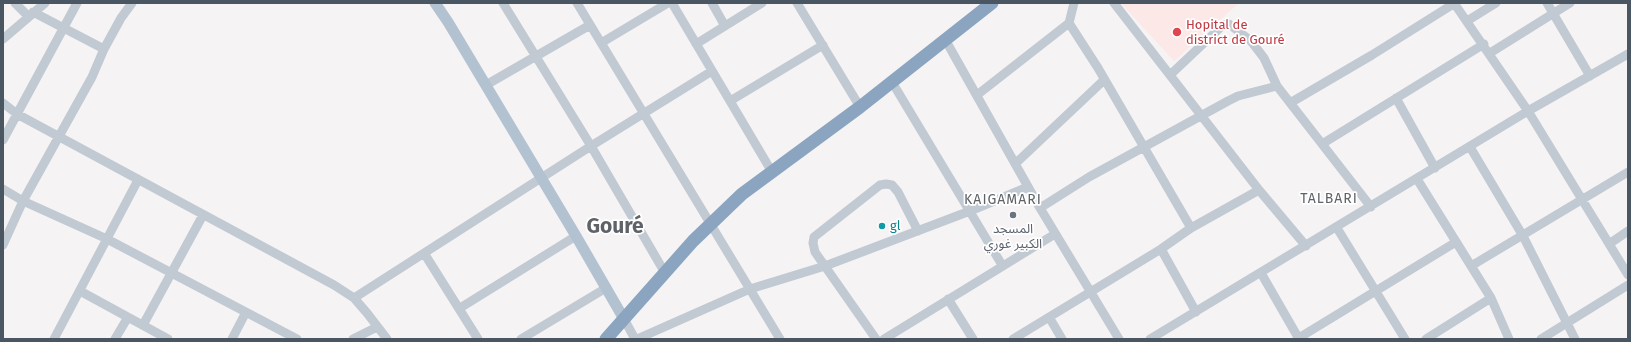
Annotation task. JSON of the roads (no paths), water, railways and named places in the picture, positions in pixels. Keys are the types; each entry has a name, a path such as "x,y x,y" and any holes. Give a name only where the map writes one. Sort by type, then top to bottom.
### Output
{"highway":[{"path":"606,339 710,224 742,194 860,107 946,41 992,3"}],"main road":[{"path":"435,3 486,85 624,319"}],"street":[{"path":"16,3 30,14 63,28 104,49"},
{"path":"3,39 30,14 45,3"},
{"path":"3,140 77,3"},
{"path":"3,245 23,201 92,77 104,49 121,18 132,3"},
{"path":"503,3 591,146 642,224 665,273"},
{"path":"577,3 780,339"},
{"path":"601,43 668,3"},
{"path":"672,3 772,172"},
{"path":"712,3 725,26"},
{"path":"696,44 762,3"},
{"path":"797,3 824,45 860,107"},
{"path":"977,95 1069,23 1074,3"},
{"path":"1114,3 1259,190 1306,246"},
{"path":"1290,103 1372,55 1454,3 1484,44 1528,111 1628,275"},
{"path":"1467,20 1496,3"},
{"path":"1547,3 1590,76"},
{"path":"1490,53 1570,3"},
{"path":"1069,23 1191,228"},
{"path":"1170,75 1223,25 1229,24 1251,41 1264,58 1277,86 1371,207"},
{"path":"486,85 537,57 590,25"},
{"path":"946,41 1055,234 1119,339"},
{"path":"1322,144 1484,44"},
{"path":"730,101 824,45"},
{"path":"1150,339 1528,111 1628,54"},
{"path":"354,298 542,179 591,146 712,71"},
{"path":"1015,164 1104,80"},
{"path":"892,82 1002,265"},
{"path":"1040,208 1089,177 1238,96 1277,86"},
{"path":"1396,98 1435,168"},
{"path":"3,103 17,114 317,275 354,298 387,339"},
{"path":"1470,147 1523,236 1566,324 1575,339"},
{"path":"1471,266 1628,172"},
{"path":"1417,179 1491,298 1510,339"},
{"path":"54,339 138,180"},
{"path":"876,339 815,252 813,243 814,237 880,185 886,184 892,185 898,192 918,231"},
{"path":"624,319 636,339 750,289 825,266 970,211 1028,187"},
{"path":"3,190 23,201 107,239 297,339"},
{"path":"1013,339 1161,249 1191,228 1259,190"},
{"path":"143,325 203,215"},
{"path":"1336,228 1405,339"},
{"path":"1609,244 1628,231"},
{"path":"884,339 1002,265 1055,234"},
{"path":"460,308 576,236"},
{"path":"1261,273 1298,339 1456,242"},
{"path":"1161,249 1196,312"},
{"path":"424,253 460,308 478,339"},
{"path":"1541,339 1628,285"},
{"path":"522,339 606,288"},
{"path":"80,291 168,339"},
{"path":"1426,339 1491,298"},
{"path":"948,299 973,339"},
{"path":"232,339 246,312"},
{"path":"115,339 128,317"},
{"path":"1049,317 1062,339"},
{"path":"353,339 377,326"}],"place":[{"name":"Hopital de district de Gouré","path":"1177,32"},
{"name":"المسجد الكبير غوري","path":"1013,215"},
{"name":"gl","path":"882,226"}],"district":[{"name":"TALBARI","path":"1329,199"},
{"name":"KAIGAMARI","path":"1003,200"},
{"name":"Gouré","path":"615,227"}]}
